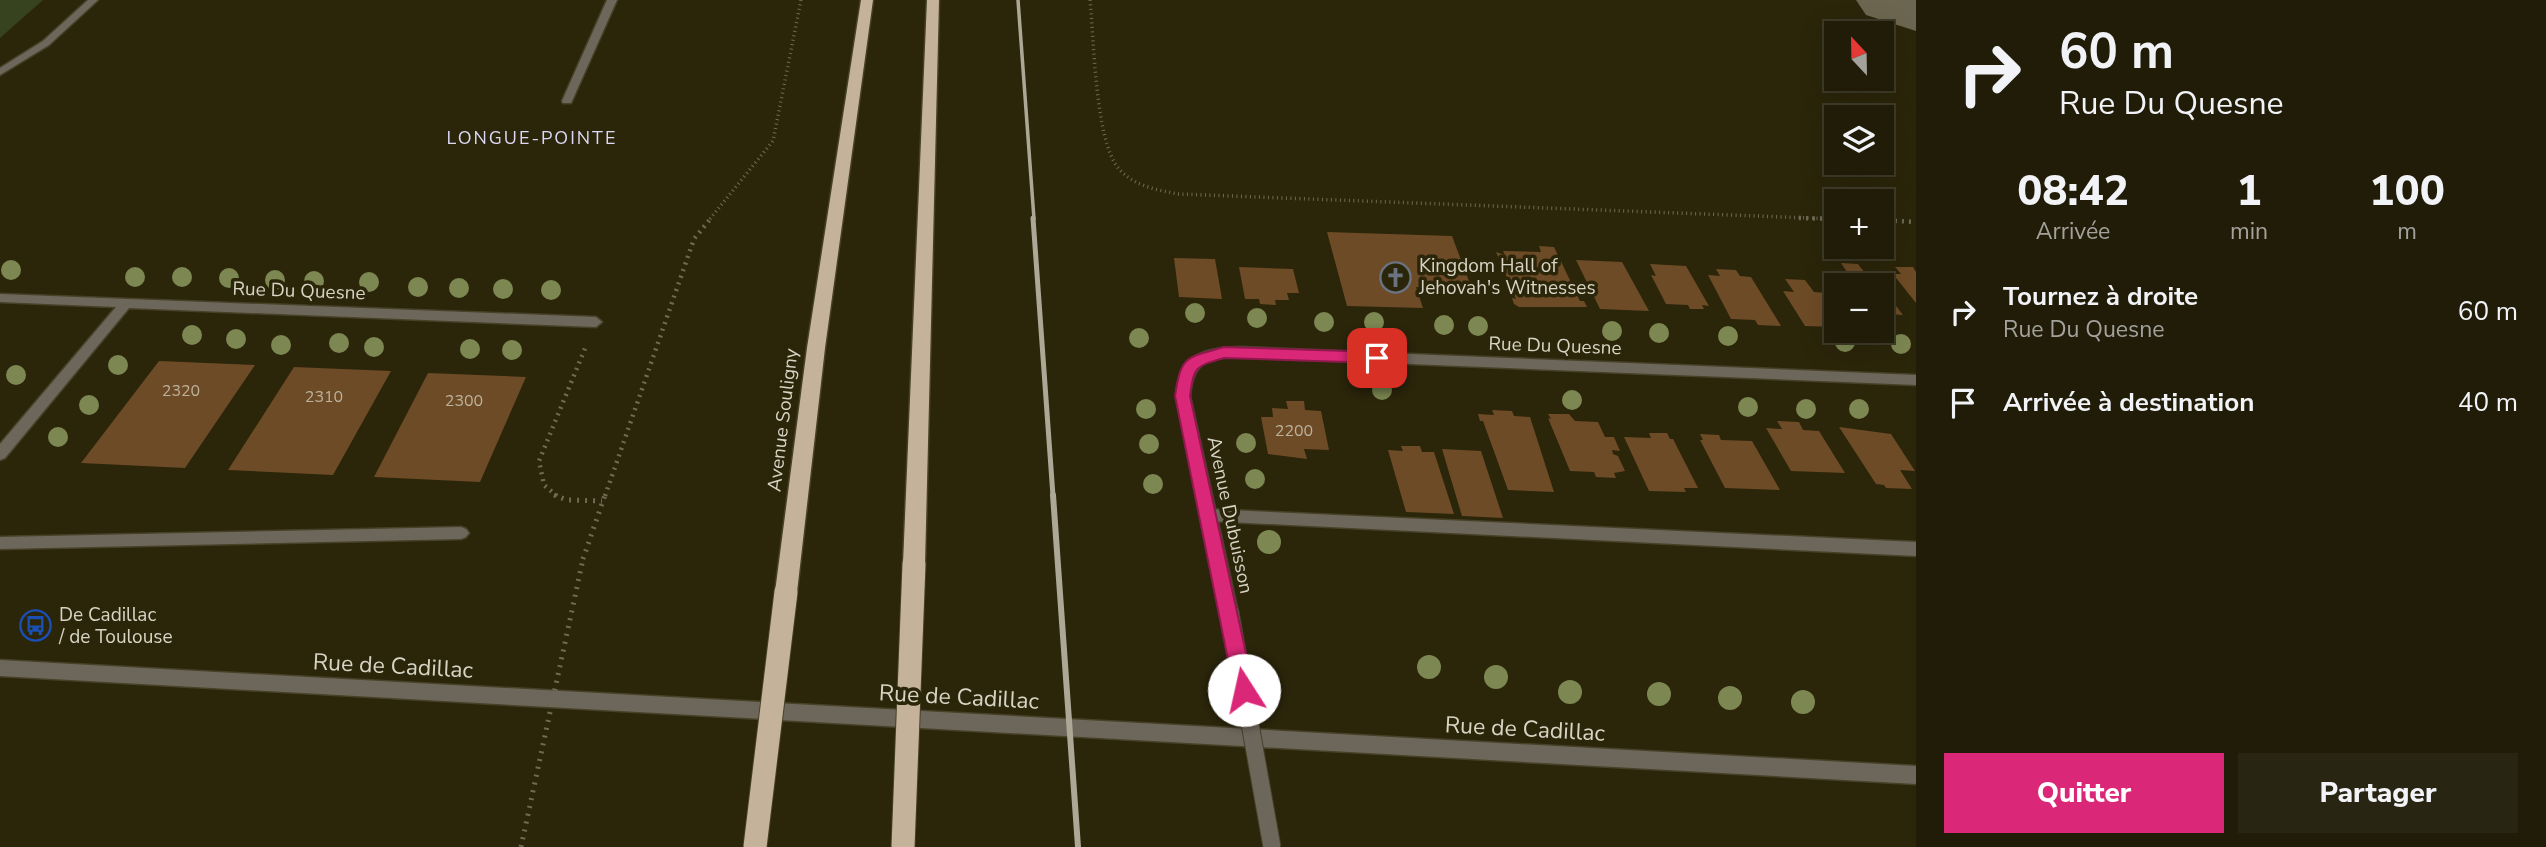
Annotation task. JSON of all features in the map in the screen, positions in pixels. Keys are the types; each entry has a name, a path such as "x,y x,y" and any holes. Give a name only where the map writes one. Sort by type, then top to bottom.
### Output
{"highway":[{"name":"Avenue Souligny","path":"755,847 816,348 867,0"},
{"path":"903,847 933,0"}],"street":[{"path":"0,72 46,43 93,0"},
{"path":"567,100 612,0"},
{"name":"Rue Du Quesne","path":"0,298 596,322"},
{"path":"0,454 126,303"},
{"name":"Rue Du Quesne","path":"1195,361 1224,352 1242,352 1916,380"},
{"name":"Avenue Dubuisson","path":"1195,361 1186,371 1182,396 1230,612 1272,847"},
{"path":"1208,515 1916,550"},
{"path":"0,543 461,533"},
{"name":"Rue de Cadillac","path":"0,668 1916,775"}],"path":[{"path":"521,847 583,559 602,501 694,239 773,141 801,0"},
{"path":"1090,0 1106,149 1124,174 1137,184 1156,191 1824,219"},
{"path":"1894,221 1916,222"},
{"path":"596,322 539,461 545,486 557,498 571,502 602,501"}],"green space":[{"path":"0,0 43,0 0,38"}],"building":[{"path":"1327,232 1452,236 1472,289 1416,287 1423,308 1347,306"},
{"path":"1539,246 1554,247 1580,301 1584,301 1587,307 1519,307 1514,304 1512,298 1516,299 1496,252 1505,255 1503,251 1541,252"},
{"path":"1174,258 1215,259 1222,299 1179,297"},
{"path":"1576,260 1622,262 1649,311 1600,309"},
{"path":"1841,263 1858,264 1865,273 1848,273"},
{"path":"1650,264 1686,266 1709,306 1702,305 1704,309 1690,309 1688,305 1666,304 1651,275 1656,276"},
{"path":"1239,267 1293,269 1299,293 1287,293 1289,300 1275,300 1276,305 1260,304 1259,299 1245,299"},
{"path":"1895,267 1913,267 1916,272 1916,303 1894,275 1901,274"},
{"path":"1716,269 1736,270 1740,276 1751,277 1781,326 1758,325 1755,320 1731,319 1708,275 1720,276"},
{"path":"1785,279 1805,280 1814,292 1824,293 1824,327 1805,326 1783,291 1794,292"},
{"path":"1894,303 1903,315 1894,314"},
{"path":"159,361 255,365 185,468 81,463"},
{"path":"294,367 391,371 333,475 228,470"},
{"path":"428,373 526,377 480,482 374,477"},
{"path":"1286,401 1304,401 1305,410 1321,411 1329,450 1304,449 1307,459 1268,454 1261,417 1273,417 1272,408 1288,409"},
{"path":"1492,410 1512,411 1514,416 1530,417 1554,492 1508,490 1478,414 1494,415"},
{"path":"1548,414 1569,414 1575,421 1598,422 1605,437 1614,437 1620,451 1612,450 1613,454 1618,456 1625,471 1614,473 1616,478 1596,477 1594,472 1570,471"},
{"path":"1777,421 1799,422 1803,430 1819,431 1845,473 1791,471 1766,428 1782,429"},
{"path":"1839,427 1891,434 1915,471 1900,470 1912,489 1886,488 1876,484"},
{"path":"1649,433 1667,433 1670,439 1673,439 1698,488 1684,488 1686,492 1649,491 1624,437 1651,438"},
{"path":"1700,434 1719,435 1721,440 1752,441 1780,490 1725,488 1700,440 1703,440"},
{"path":"1401,446 1420,446 1422,452 1434,452 1454,514 1406,512 1388,450 1403,451"},
{"path":"1442,449 1481,451 1503,518 1462,516"}],"taxiway":[{"path":"1891,0 1916,10"}],"railway":[{"path":"1018,0 1034,219"},
{"path":"1033,218 1053,496"},
{"path":"1053,495 1078,847"}],"place":[{"name":"Kingdom Hall of Jehovah's Witnesses","path":"1396,277"},
{"name":"De Cadillac / de Toulouse","path":"36,626"}],"district":[{"name":"LONGUE-POINTE","path":"532,138"}],"route":[{"path":"1244,690 1230,612 1182,396 1186,371 1195,361 1224,352 1377,358"}]}
